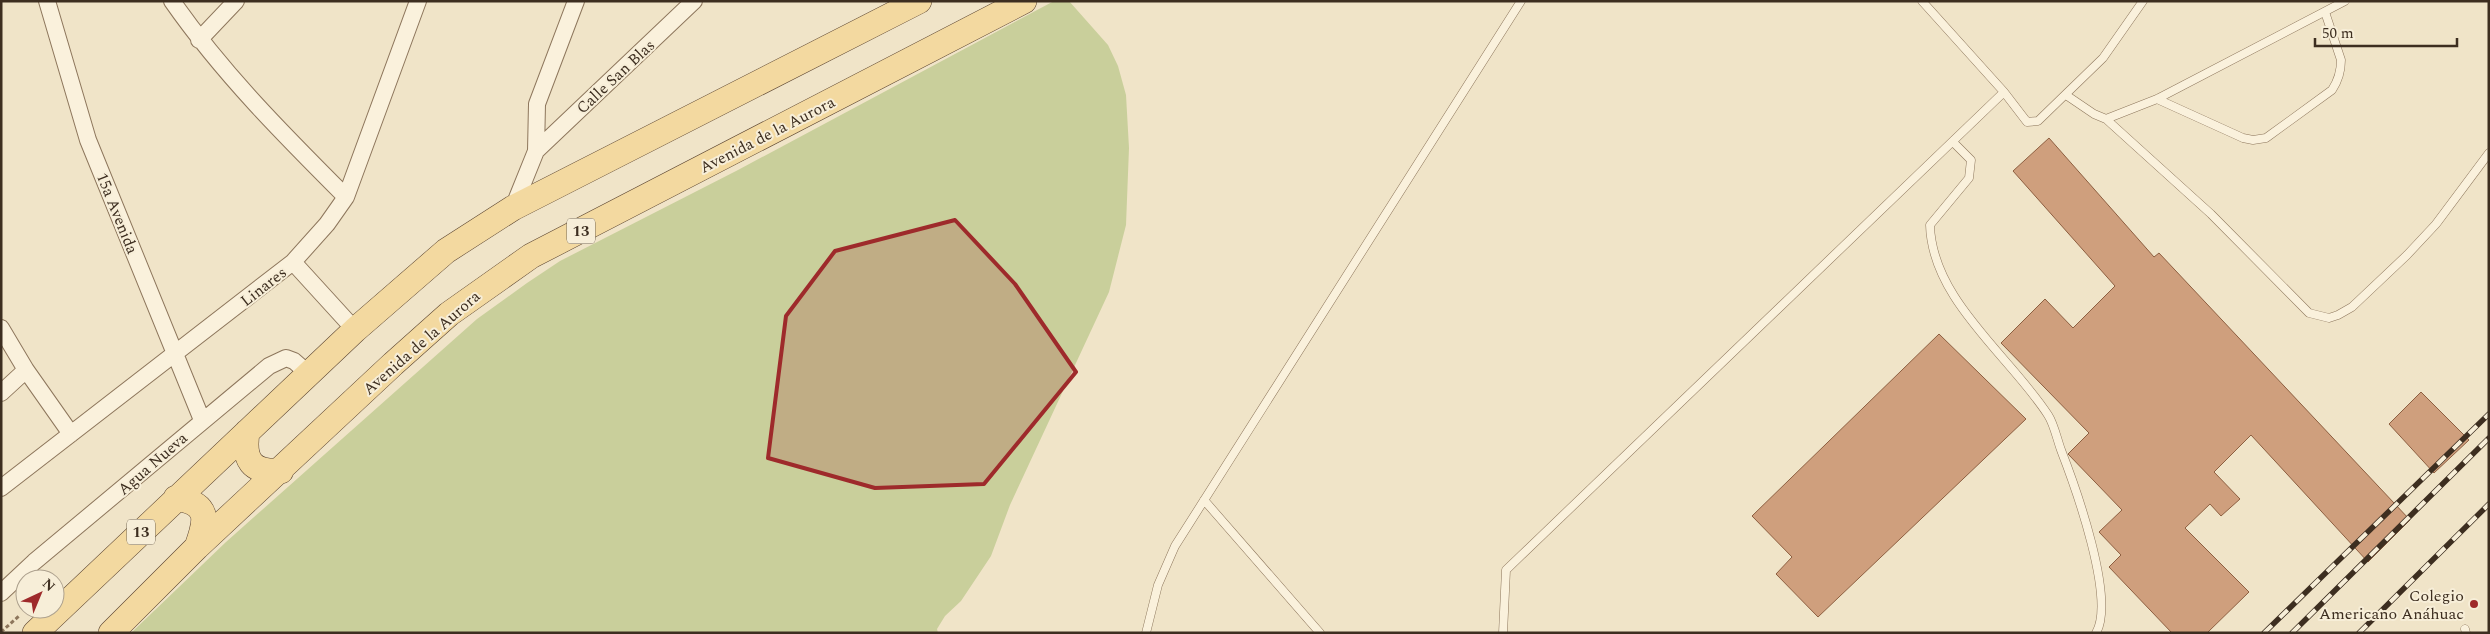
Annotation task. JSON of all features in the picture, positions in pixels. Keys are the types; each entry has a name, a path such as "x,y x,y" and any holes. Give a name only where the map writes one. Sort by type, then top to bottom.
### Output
{"main road":[{"name":"13","path":"27,624 176,498 355,330 430,264 513,208 919,1"},
{"name":"Avenida de la Aurora","path":"112,633 197,547 449,314 532,256 1024,1"},
{"path":"247,432 245,450 255,467 266,472 281,471"},
{"path":"176,498 192,501 202,511 204,523 197,547"}],"street":[{"name":"15a Avenida","path":"48,1 88,140 202,420"},
{"path":"172,1 199,40 277,129 346,197"},
{"path":"199,40 236,1"},
{"name":"Linares","path":"1,488 293,262 332,218 346,197 418,1"},
{"path":"513,208 536,151 537,104 576,1"},
{"name":"Calle San Blas","path":"536,151 694,1"},
{"path":"293,262 355,330"},
{"path":"1,328 26,370 70,434"},
{"name":"Agua Nueva","path":"1,593 34,562 269,366 281,358 294,361 309,374"},
{"path":"1,393 26,370"}],"lane":[{"path":"1146,633 1158,585 1175,546 1521,1"},
{"path":"1922,1 2004,92 2027,122 2030,123 2038,121 2103,58 2143,1"},
{"path":"2106,119 2157,99 2345,1"},
{"path":"2157,99 2243,138 2253,140 2266,138 2332,90 2337,83 2341,68 2340,60 2325,12"},
{"path":"1504,633 1506,570 2004,92"},
{"path":"2066,95 2094,114 2106,119 2210,214 2309,313 2329,318 2338,316 2352,307 2407,254 2436,224 2489,153"},
{"path":"1953,142 1972,160 1969,178 1930,225 1934,256 1947,283 1966,313 2049,416 2077,492 2094,557 2101,597 2099,627 2096,633"},
{"path":"1204,500 1320,633"}],"path":[{"path":"1,632 27,624"}],"highlighted area":[{"path":"955,220 1015,284 1076,372 984,484 875,488 768,458 786,316 835,251"}],"green space":[{"path":"1054,1 1069,1 1108,45 1118,66 1126,95 1129,148 1126,225 1109,292 1010,505 991,556 961,601 945,616 937,629 938,633 131,633 226,542 477,319 527,283 560,261 738,170"}],"building":[{"path":"2049,138 2154,257 2159,253 2410,520 2368,562 2251,435 2214,472 2240,499 2221,516 2210,504 2185,528 2249,592 2207,633 2172,633 2109,567 2121,555 2099,532 2122,510 2068,454 2089,433 2001,343 2045,299 2073,328 2115,286 2013,171"},
{"path":"1939,334 2026,419 1818,617 1776,574 1792,557 1752,516"},
{"path":"2421,392 2469,440 2434,473 2389,424"}],"railway":[{"path":"2264,633 2489,414"},
{"path":"2292,633 2489,438"},
{"path":"2359,633 2489,504"}],"place":[{"name":"Colegio Americano Anáhuac","path":"2474,604"}]}
